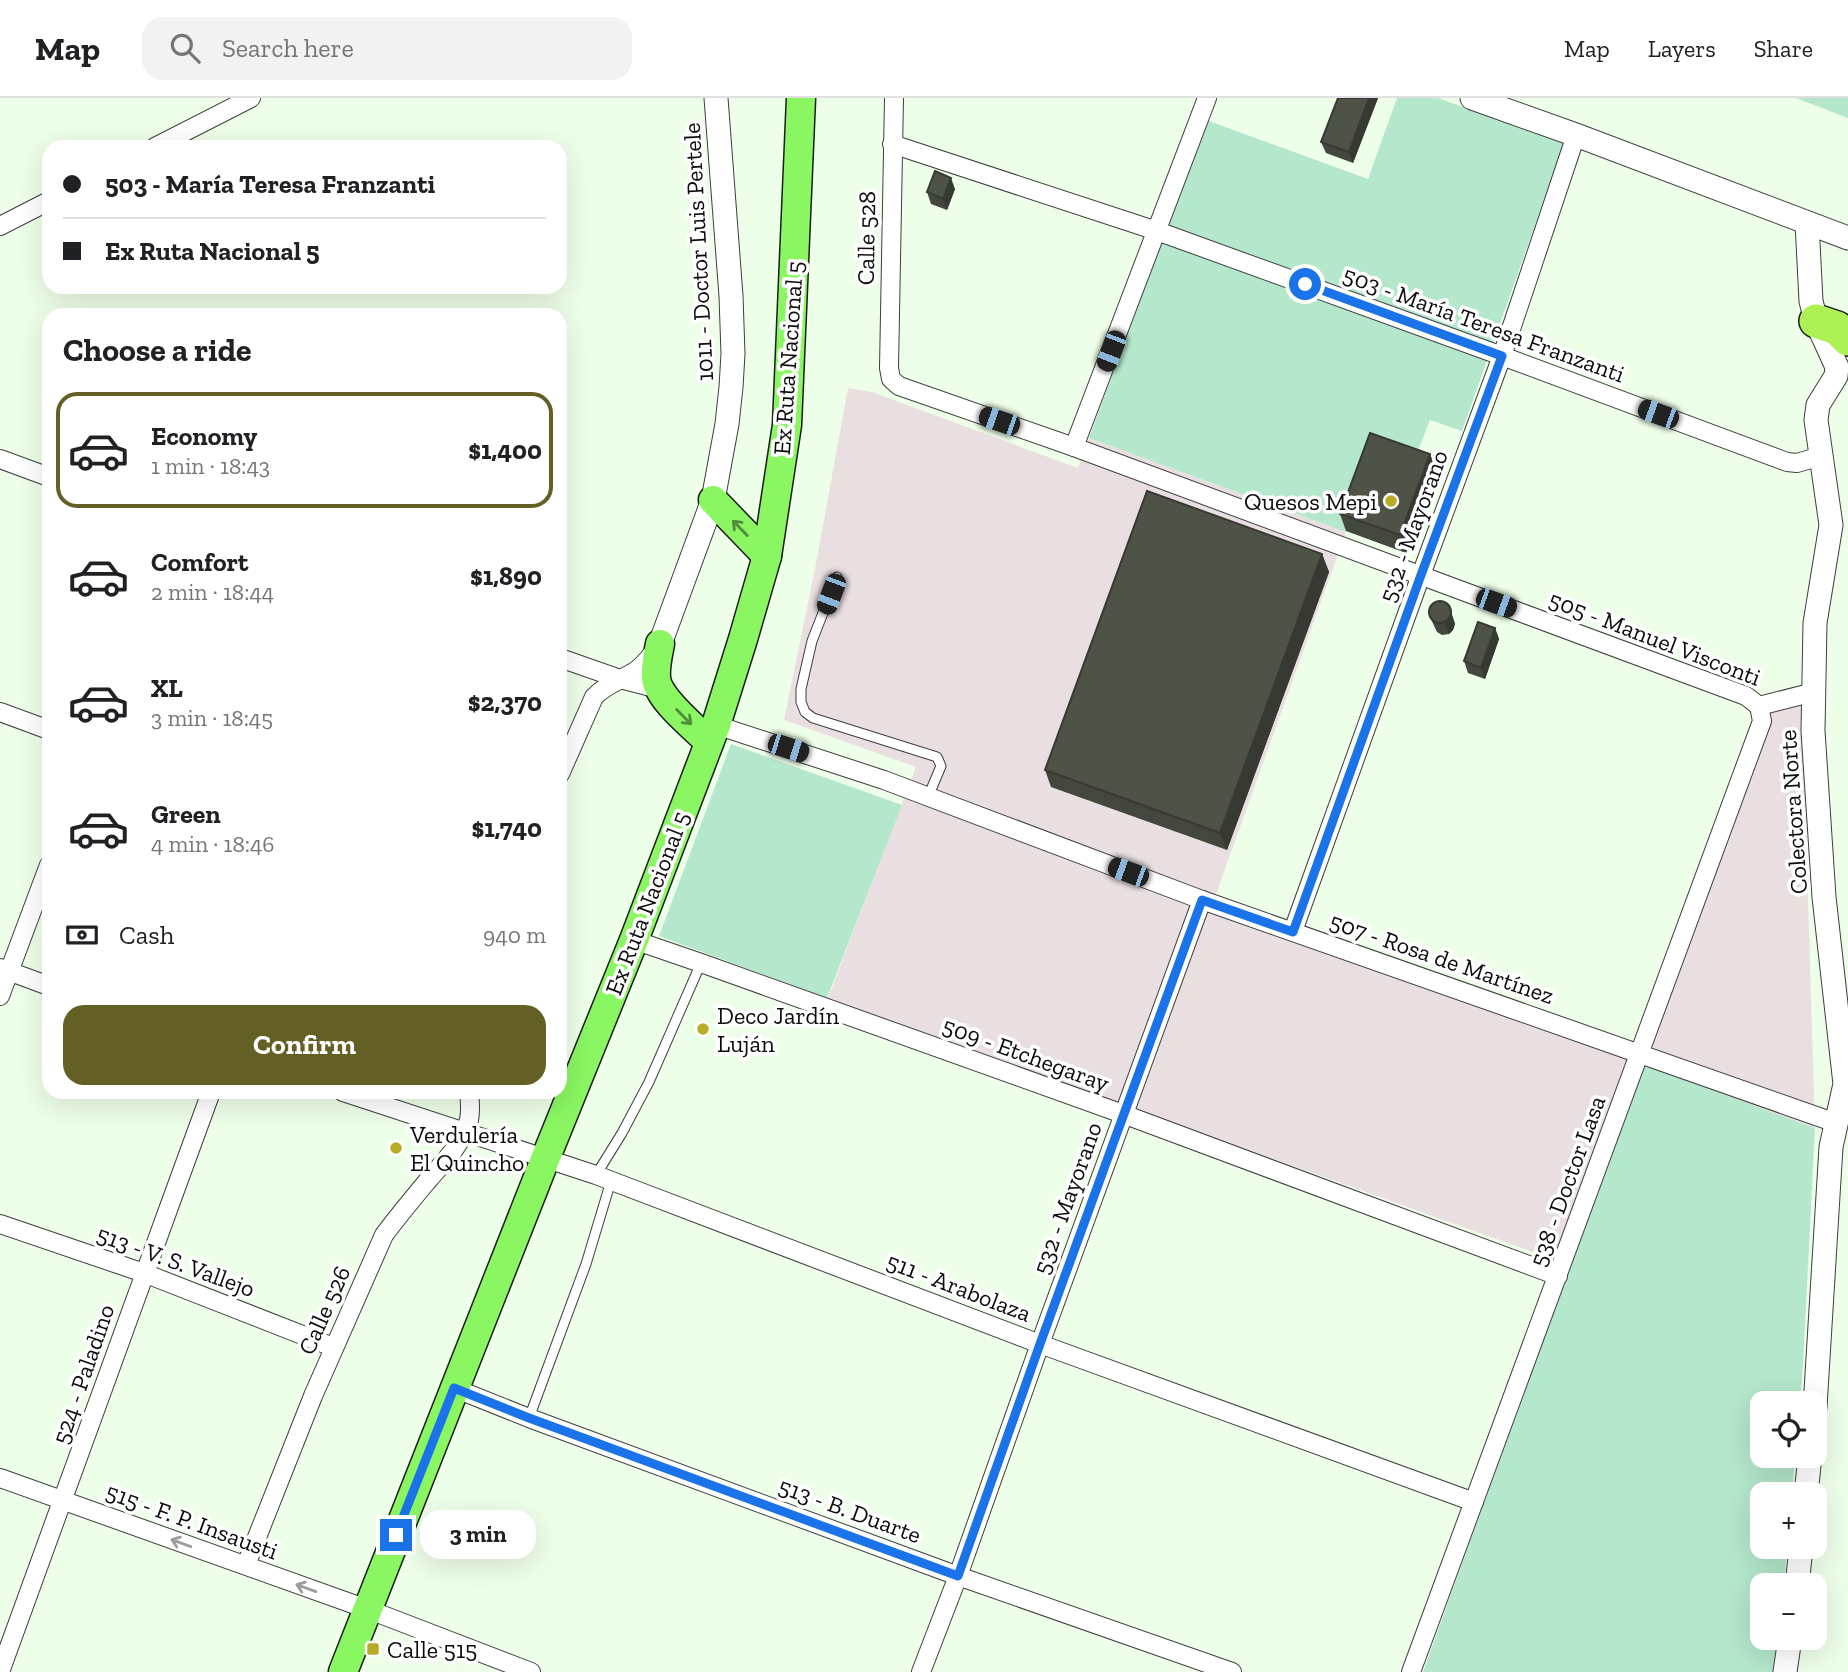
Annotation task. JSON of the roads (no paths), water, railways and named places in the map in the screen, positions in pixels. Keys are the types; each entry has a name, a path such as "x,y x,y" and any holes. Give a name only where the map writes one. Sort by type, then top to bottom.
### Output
{"highway":[{"path":"1816,321 1837,328 1848,339"}],"main road":[{"name":"Ex Ruta Nacional 5","path":"343,1672 634,940 713,734 743,639 767,556 787,425 801,98"},
{"path":"713,500 767,556"},
{"path":"660,644 656,678 659,689 666,699 713,734"}],"street":[{"path":"169,140 251,98"},
{"name":"1011 - Doctor Luis Pertele","path":"660,644 713,500 731,387 731,296 716,98"},
{"name":"Calle 528","path":"891,379 889,368 894,98"},
{"path":"1074,447 1207,98"},
{"path":"1472,98 1848,238"},
{"name":"532 - Mayorano","path":"1293,932 1502,356 1576,135"},
{"name":"503 - María Teresa Franzanti","path":"892,144 1157,231 1787,462 1797,463 1821,456"},
{"path":"0,226 42,205"},
{"name":"Colectora Norte","path":"1807,223 1811,301 1816,321 1836,367 1836,376 1818,405 1816,420 1831,525 1815,622 1813,731 1824,897 1845,1076 1831,1147 1816,1391"},
{"name":"505 - Manuel Visconti","path":"891,379 899,386 1074,447 1746,696 1759,706 1814,692"},
{"path":"0,459 42,474"},
{"path":"567,758 594,697 602,689 634,673 646,663 660,644"},
{"path":"567,660 659,689"},
{"name":"538 - Doctor Lasa","path":"1411,1672 1762,721 1759,706"},
{"path":"0,712 42,727"},
{"name":"507 - Rosa de Martínez","path":"713,734 884,780 1202,900 1836,1123"},
{"path":"0,996 4,970 42,880"},
{"name":"532 - Mayorano","path":"921,1672 1202,900"},
{"name":"509 - Etchegaray","path":"634,940 1123,1114 1558,1276"},
{"path":"4,970 42,984"},
{"name":"524 - Paladino","path":"0,1672 208,1099"},
{"name":"511 - Arabolaza","path":"363,1099 604,1178 1040,1344 1474,1502"},
{"name":"Calle 526","path":"246,1566 333,1347 384,1235 456,1148 464,1133 470,1110 469,1099"},
{"name":"513 - V. S. Vallejo","path":"0,1224 144,1273 333,1347"},
{"name":"513 - B. Duarte","path":"454,1388 958,1576 1232,1672"},
{"name":"515 - F. P. Insausti","path":"0,1478 367,1609 531,1672"},
{"path":"1786,1672 1789,1650"}],"lane":[{"path":"837,577 812,641 801,689 801,702 813,718 937,757 941,766 928,797"},
{"path":"529,1418 586,1264 604,1178 701,963"}],"place":[{"name":"Quesos Mepi","path":"1391,501"},
{"name":"Deco Jardín Luján","path":"703,1029"},
{"name":"Verdulería El Quincho","path":"396,1148"},
{"name":"Calle 515","path":"373,1649"}]}
